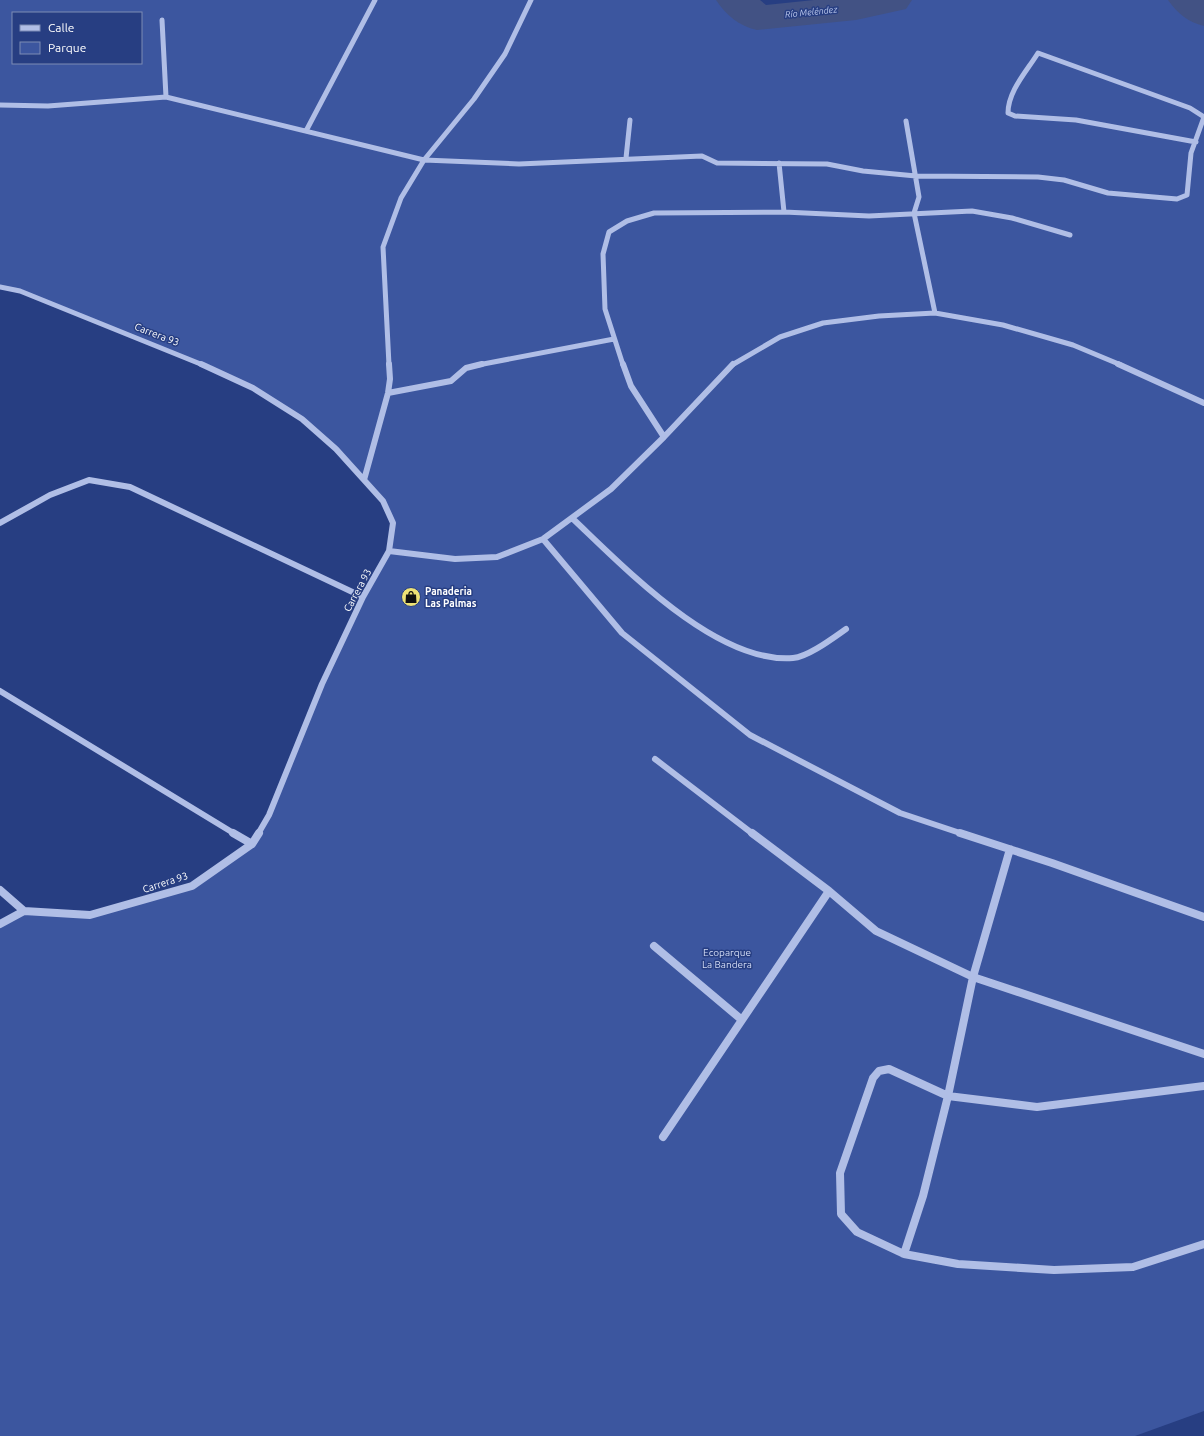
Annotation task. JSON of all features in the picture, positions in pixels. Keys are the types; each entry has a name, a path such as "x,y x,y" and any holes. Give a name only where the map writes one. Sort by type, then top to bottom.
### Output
{"street":[{"path":"306,130 375,0"},
{"path":"364,480 388,393 390,379 383,247 401,198 424,160 474,99 505,54 531,0"},
{"path":"162,20 166,97"},
{"path":"0,106 48,106 166,97 424,160 519,164 626,158 702,156 717,163 827,164 863,171 916,176 1038,177 1064,180 1090,189 1108,193 1177,199 1187,195 1191,153 1196,142 1204,117 1190,108 1136,87 1038,53 1010,100 1007,109 1008,113 1015,116 1076,120 1196,142"},
{"path":"626,158 630,120"},
{"path":"906,122 919,197 914,213 935,313"},
{"path":"779,163 784,212"},
{"path":"664,437 631,386 605,309 604,254 609,232 627,221 654,213 784,212 869,216 972,211 1012,218 1070,235"},
{"name":"Carrera 93","path":"0,287 20,291 182,354 253,388 302,419 336,449 383,501 393,523 389,550 363,597 322,684 270,815 252,844 192,886 90,915 24,911"},
{"path":"389,550 455,559 497,557 543,539 611,489 664,437 735,362 780,337 823,323 879,316 935,313 1003,325 1073,344 1145,375 1204,403"},
{"path":"388,393 451,380 466,368 486,363 614,339"},
{"path":"0,523 50,495 90,480 130,487 363,597"},
{"path":"572,518 664,602 717,636 755,654 794,658 835,638 846,629"},
{"path":"543,539 622,633 750,735 900,813 1010,849 1204,917"},
{"path":"0,691 252,844"},
{"path":"655,759 830,891 876,931 973,977 1204,1054"},
{"path":"904,1254 924,1196 948,1096 973,977 1010,849"},
{"path":"0,890 24,911 0,924"},
{"path":"663,1137 830,891"},
{"path":"654,946 742,1020"},
{"path":"1204,1086 1037,1107 948,1096 889,1069 880,1071 873,1078 840,1173 841,1214 857,1232 904,1254 958,1264 1054,1270 1133,1267 1204,1244"}],"green space":[{"name":"Ecoparque La Bandera","path":"0,0 736,0 757,18 856,8 892,0 1188,0 1204,14 1204,1411 1135,1436 0,1436 0,924 24,911 90,915 192,886 252,844 269,815 322,684 389,551 393,523 383,501 364,480 302,419 253,388 20,291 0,287"}],"waterway":[{"name":"Río Meléndez","path":"736,0 757,18 856,8 892,0"},
{"name":"Río Meléndez","path":"1188,0 1204,14"}],"place":[{"name":"Panaderia Las Palmas","path":"411,597"}]}
